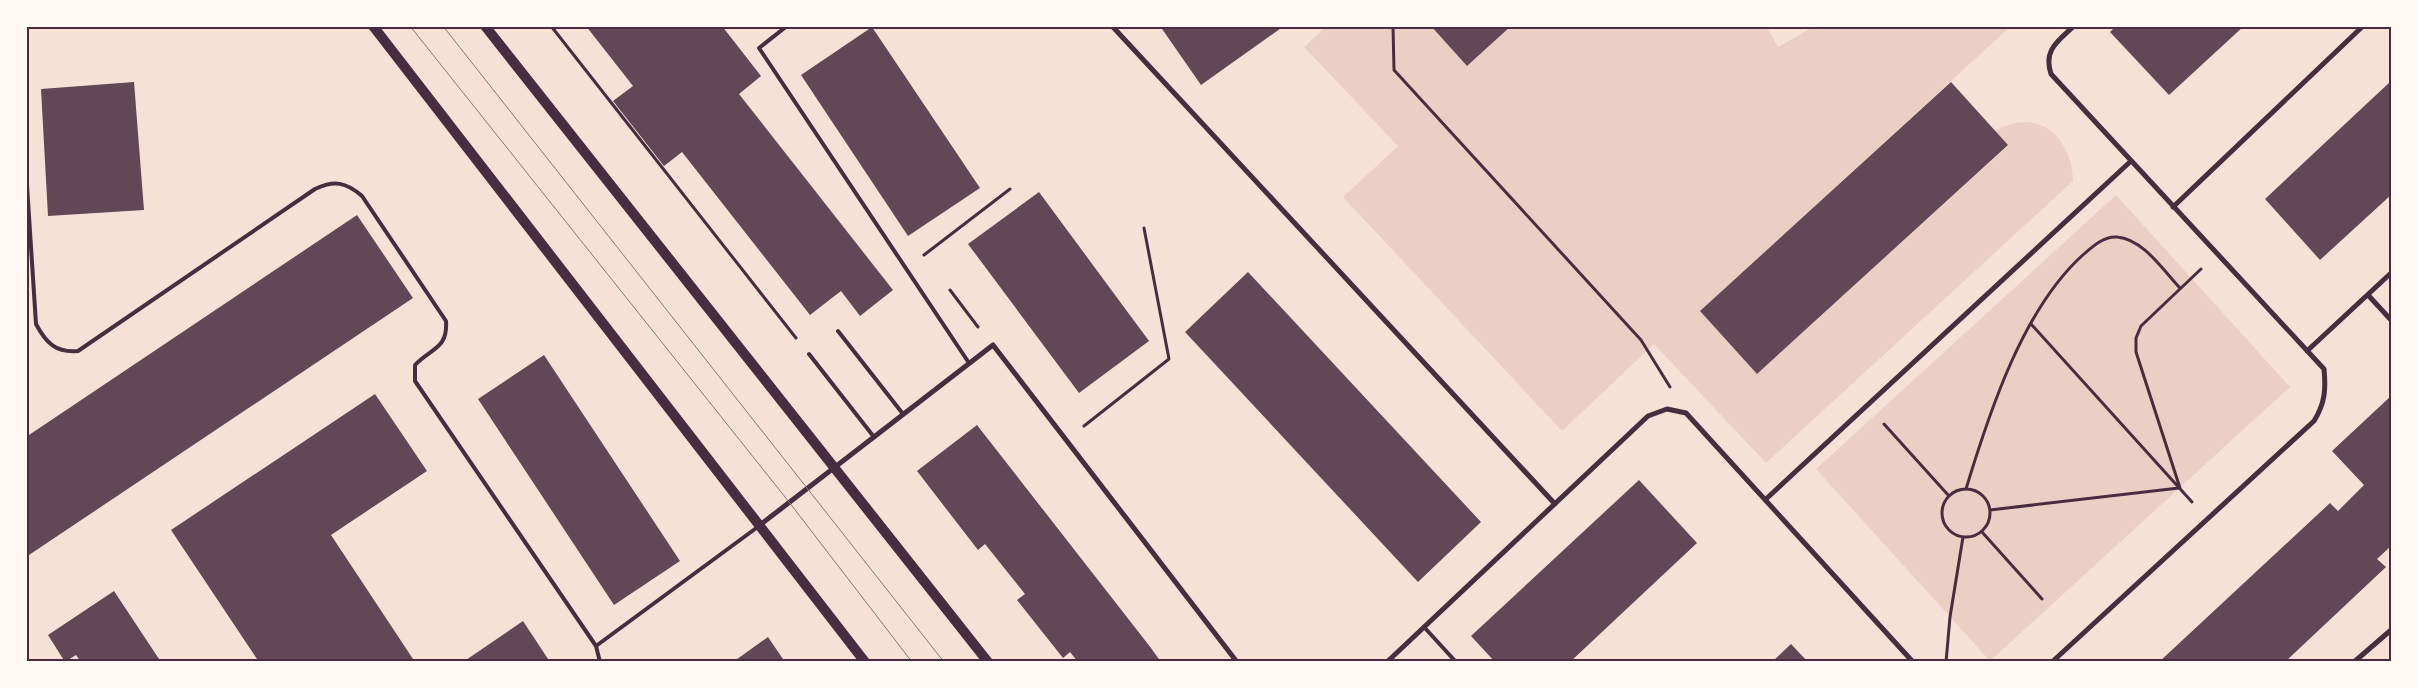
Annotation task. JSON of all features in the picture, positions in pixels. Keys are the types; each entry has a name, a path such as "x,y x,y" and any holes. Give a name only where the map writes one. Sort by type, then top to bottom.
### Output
{"main road":[{"path":"373,26 865,662"},
{"path":"485,26 988,662"}],"street":[{"path":"1112,26 1555,504"},
{"path":"2052,662 2314,421 2322,406 2326,389 2324,369 2051,74 2048,55 2052,47 2074,26"},
{"path":"2173,207 2363,26"},
{"path":"1766,499 2132,161"},
{"path":"2307,351 2391,274"},
{"path":"2368,295 2391,320"},
{"path":"760,525 993,345 1237,662"},
{"path":"1387,662 1648,416 1667,409 1686,413 1914,662"},
{"path":"2354,662 2391,630"}],"lane":[{"path":"787,26 760,48 969,363"},
{"path":"26,170 36,324 44,339 56,349 67,352 78,351 315,189 328,183 341,183 352,187 362,196 446,321 447,332 443,342 415,365 415,381 596,646 600,662"},
{"path":"838,331 903,414"},
{"path":"809,354 874,437"},
{"path":"596,646 760,525"},
{"path":"1424,627 1456,662"}],"path":[{"path":"551,26 809,354"},
{"path":"1393,26 1394,70 1642,340 1686,413"},
{"path":"929,262 923,255 1010,189"},
{"path":"1066,440 1169,359 1144,228"},
{"path":"1966,489 1998,393 2031,324 2056,285 2072,265 2097,243 2115,237 2131,240 2180,288 2141,326 2136,338 2136,352 2180,488"},
{"path":"946,285 993,345"},
{"path":"2031,324 2180,488"},
{"path":"1884,424 1949,496"},
{"path":"1990,510 2180,488"},
{"path":"1960,489 1973,489 1984,497 1990,510 1990,519 1982,532 1963,537 1949,530 1945,524 1942,509 1949,496 1960,489"},
{"path":"1982,532 2042,599"},
{"path":"1946,662 1950,617 1963,537"}],"shaded area":[{"path":"1327,26 1431,26 1467,66 1511,26 1766,26 1778,47 1815,26 2011,26 1700,311 1757,374 2008,146 1995,131 2010,124 2025,122 2038,124 2049,130 2059,139 2066,151 2071,165 2073,181 1766,463 1654,344 1562,431 1343,197 1398,146 1304,47"},
{"path":"2116,195 2290,387 1990,661 1816,469"}],"building":[{"path":"586,26 722,26 761,76 739,94 893,290 860,316 841,291 810,315 682,152 664,166 613,101 633,86"},
{"path":"1160,26 1284,26 1201,85"},
{"path":"1431,26 1511,26 1467,66"},
{"path":"2116,26 2244,26 2169,95 2110,32"},
{"path":"872,27 980,188 908,236 801,75"},
{"path":"2391,81 2391,195 2320,260 2265,199"},
{"path":"134,82 144,210 48,216 41,89"},
{"path":"1951,82 2008,145 1757,374 1700,311"},
{"path":"1039,192 1149,341 1079,393 968,244"},
{"path":"357,215 413,298 26,557 26,437"},
{"path":"1248,272 1481,522 1418,582 1185,332"},
{"path":"544,355 680,561 614,605 478,399"},
{"path":"375,394 427,471 331,535 415,662 259,662 171,530"},
{"path":"2391,396 2391,546 2377,559 2386,567 2285,662 2159,662 2330,503 2338,511 2364,485 2332,451"},
{"path":"977,425 1161,662 1078,662 1070,652 1063,658 1017,600 1025,594 985,544 978,550 917,471"},
{"path":"1639,480 1697,543 1570,662 1495,662 1471,636"},
{"path":"114,591 161,662 81,662 76,655 65,662 48,635"},
{"path":"523,621 550,662 463,662"},
{"path":"768,637 785,662 733,662"},
{"path":"1791,644 1808,662 1772,662"}],"tram line":[{"path":"410,26 789,502 912,662"},
{"path":"443,26 944,662"}]}
